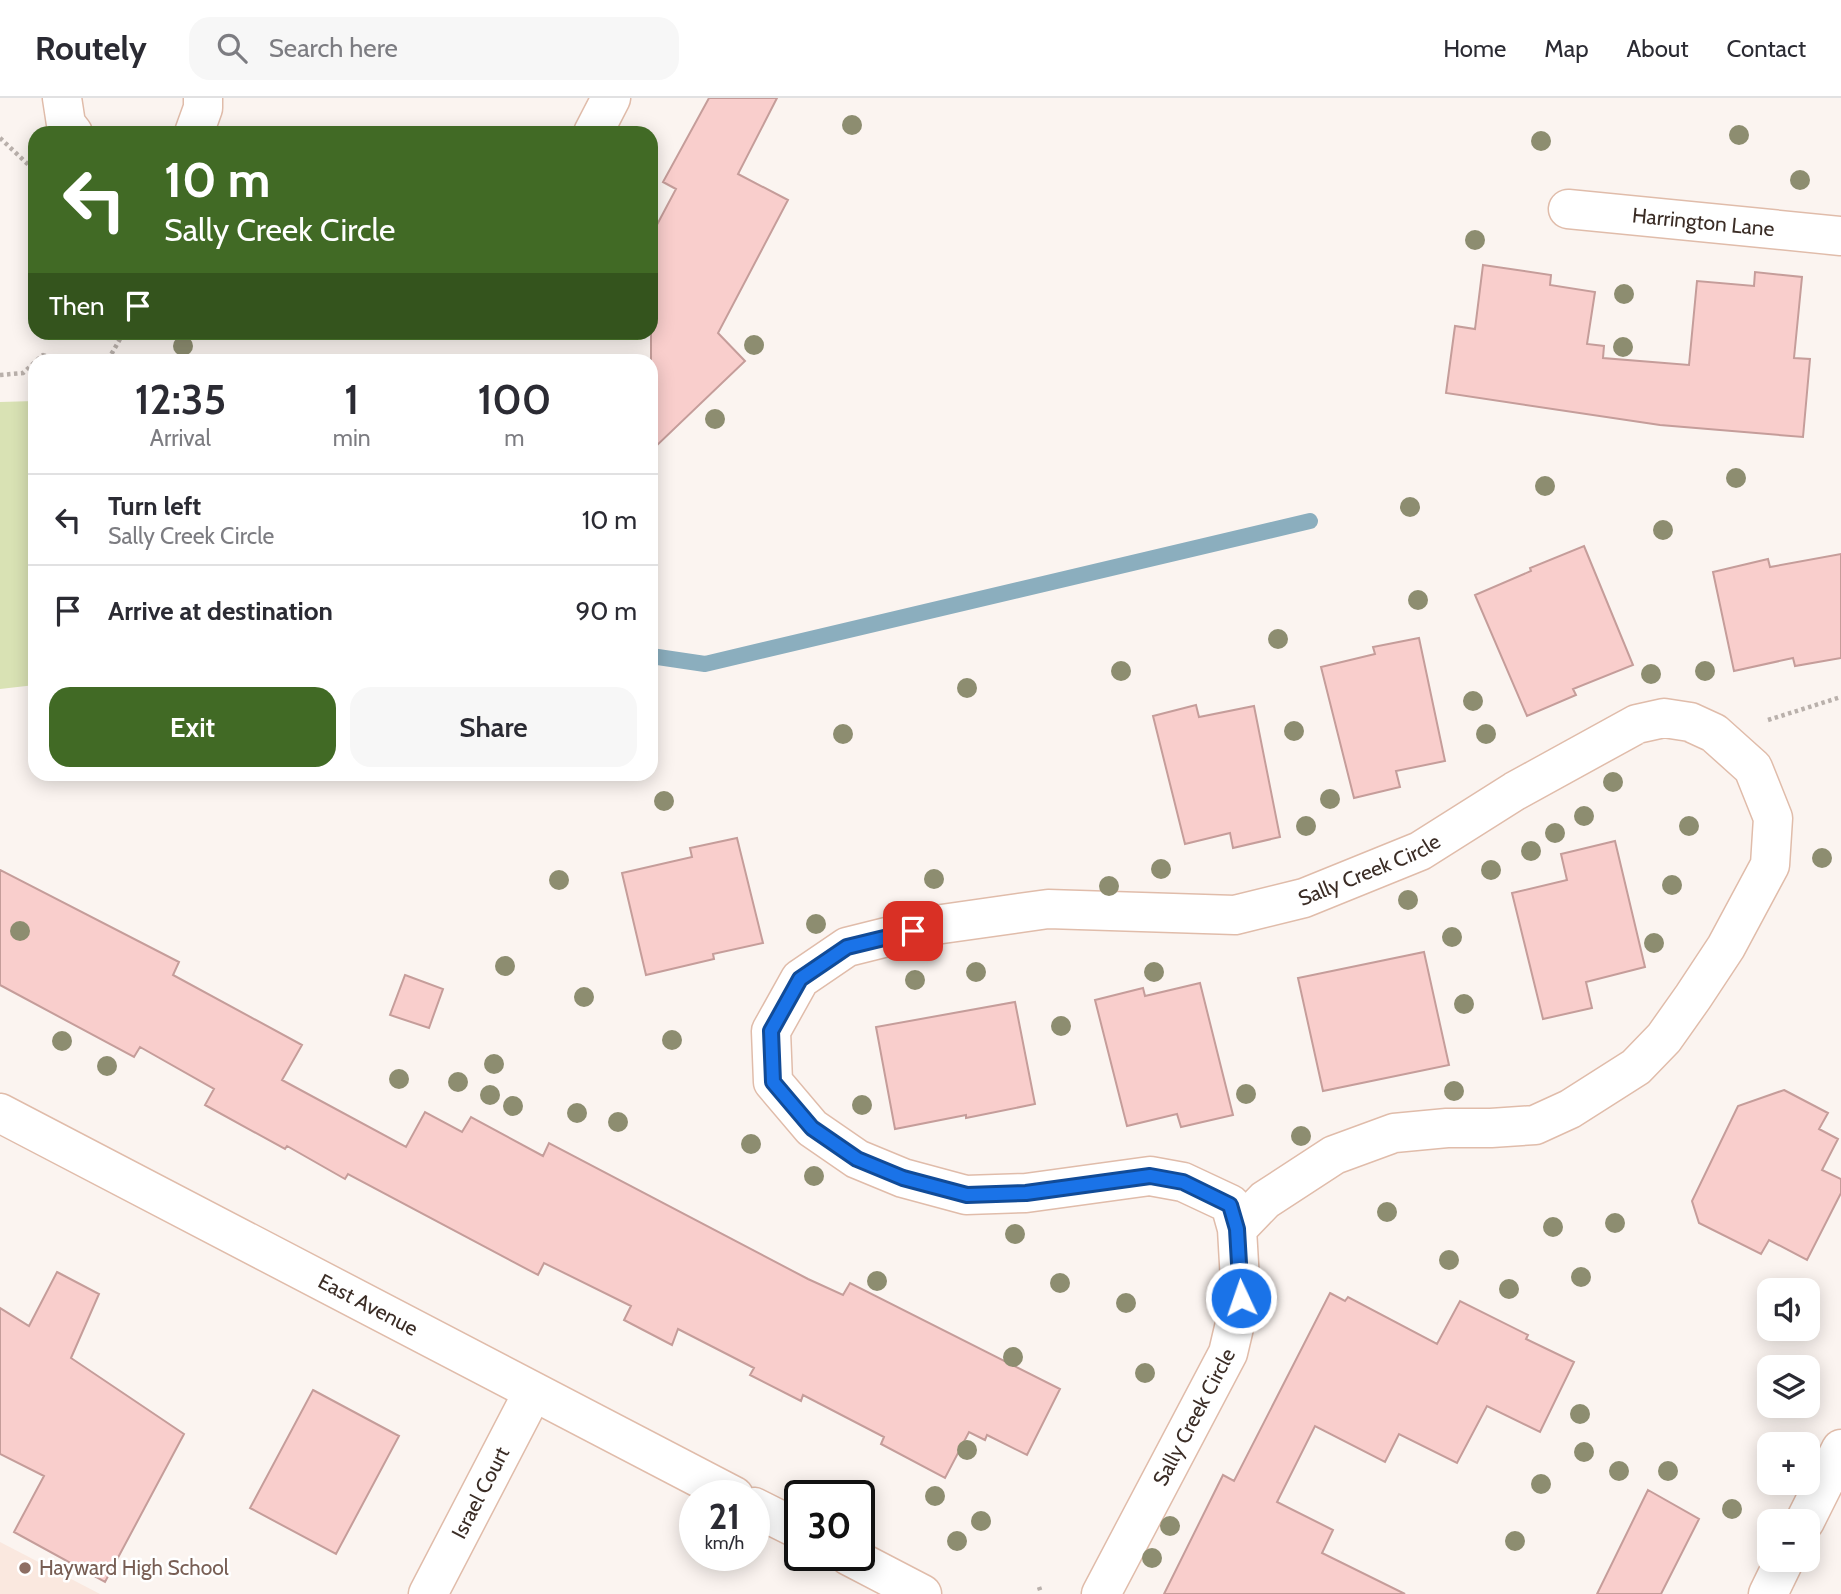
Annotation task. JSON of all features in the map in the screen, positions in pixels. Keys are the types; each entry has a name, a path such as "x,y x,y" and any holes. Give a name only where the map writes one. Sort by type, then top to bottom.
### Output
{"street":[{"path":"62,98 68,126"},
{"path":"197,126 203,108 203,98"},
{"path":"597,126 611,98"},
{"name":"Harrington Lane","path":"1568,209 1841,236"},
{"name":"Sally Creek Circle","path":"1101,1594 1228,1353 1241,1298 1237,1229 1230,1205 1183,1182 1150,1176 1026,1193 967,1195 903,1178 857,1159 812,1128 773,1082 771,1031 800,979 847,947 934,925 1048,909 1235,915 1304,898 1420,851 1515,791 1637,724 1664,718 1690,722 1717,736 1753,768 1773,818 1770,864 1726,947 1679,1018 1636,1067 1570,1109 1535,1125 1394,1133 1334,1155 1265,1200 1237,1229"},
{"name":"East Avenue","path":"0,1113 703,1480"},
{"name":"Israel Court","path":"428,1594 533,1392"},
{"path":"1811,1509 1841,1450"},
{"path":"875,1570 922,1594"},
{"path":"1768,1594 1779,1572"}],"path":[{"path":"0,138 28,164"},
{"path":"0,374 23,373 28,368"},
{"path":"1717,736 1841,697"}],"shaded area":[{"name":"Hayward High School","path":"0,1542 100,1594 0,1594"}],"green space":[{"path":"28,401 28,686 0,689 0,402"}],"building":[{"path":"709,98 777,98 738,174 788,200 718,333 745,361 658,444 658,354 651,354 651,340 658,340 658,223 676,189 663,182"},
{"path":"1483,265 1551,275 1550,285 1595,292 1587,344 1604,346 1603,358 1689,365 1697,281 1754,286 1755,272 1802,277 1794,358 1810,359 1803,437 1660,425 1446,393 1455,326 1475,329"},
{"path":"1584,546 1633,665 1573,689 1576,695 1527,716 1475,595"},
{"path":"1841,554 1841,658 1795,666 1793,658 1734,671 1713,572 1768,559 1770,567"},
{"path":"1419,638 1445,761 1396,771 1400,787 1354,798 1321,667 1375,654 1373,647"},
{"path":"1196,705 1199,717 1254,706 1280,837 1233,848 1230,833 1185,844 1153,716"},
{"path":"737,838 763,943 713,954 714,959 646,975 622,873 692,857 690,848"},
{"path":"1615,841 1645,967 1586,982 1592,1008 1543,1019 1512,893 1567,880 1561,854"},
{"path":"0,870 179,962 173,975 302,1045 282,1080 406,1147 425,1112 462,1132 471,1117 543,1156 549,1143 808,1279 843,1295 850,1283 1060,1389 1027,1455 987,1435 985,1440 969,1432 945,1478 881,1444 884,1437 803,1395 801,1401 750,1375 754,1368 678,1329 672,1345 624,1320 631,1306 544,1263 538,1275 348,1174 345,1179 205,1105 214,1089 140,1047 134,1057 0,985"},
{"path":"1424,952 1449,1065 1323,1091 1298,978"},
{"path":"405,975 443,989 429,1028 390,1015"},
{"path":"1200,983 1233,1115 1181,1127 1177,1114 1127,1126 1095,1000 1143,988 1145,996"},
{"path":"1015,1002 1035,1104 895,1129 876,1027"},
{"path":"1784,1090 1828,1113 1819,1129 1838,1139 1822,1170 1841,1179 1841,1193 1807,1260 1769,1240 1761,1254 1699,1223 1692,1201 1738,1106"},
{"path":"57,1272 99,1294 71,1358 184,1434 105,1582 14,1532 44,1476 0,1454 0,1308 29,1326"},
{"path":"1330,1293 1345,1301 1348,1297 1437,1344 1460,1301 1528,1335 1526,1339 1574,1362 1540,1432 1487,1406 1457,1463 1399,1434 1385,1462 1315,1426 1277,1502 1333,1530 1322,1553 1405,1594 1164,1594 1223,1475 1234,1481"},
{"path":"313,1390 399,1436 336,1554 250,1508"},
{"path":"1648,1490 1699,1519 1661,1594 1597,1594"}],"waterway":[{"path":"658,657 705,664 1310,521"}],"place":[{"name":"Hayward High School","path":"25,1568"}],"route":[{"path":"913,931 847,947 800,979 771,1031 773,1082 812,1128 857,1159 903,1178 967,1195 1026,1193 1150,1176 1183,1182 1230,1205 1237,1229 1241,1298"}]}
